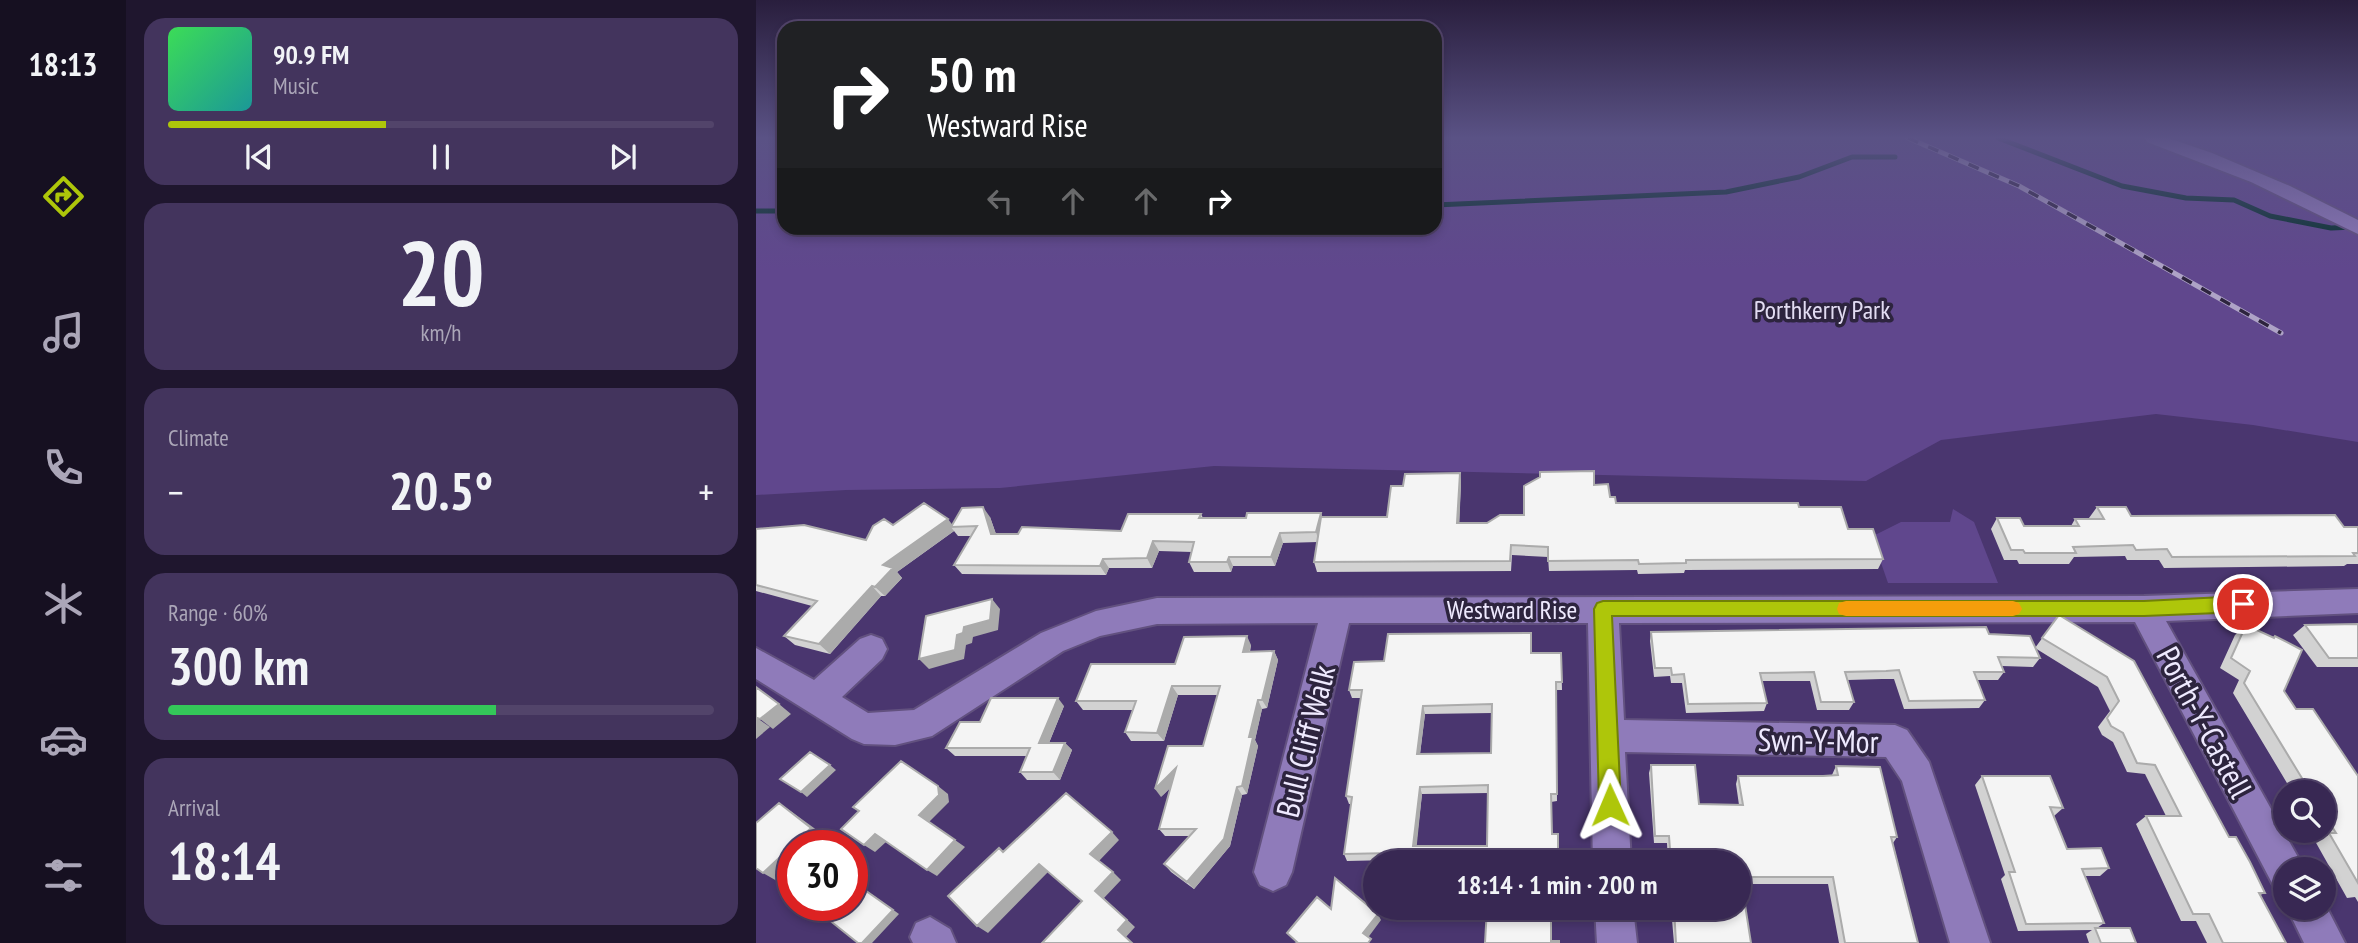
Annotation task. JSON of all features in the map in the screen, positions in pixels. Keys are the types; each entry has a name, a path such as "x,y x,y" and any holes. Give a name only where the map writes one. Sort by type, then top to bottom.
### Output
{"street":[{"path":"2268,182 2352,225"},
{"name":"Westward Rise","path":"756,662 864,728 895,729 920,725 1052,642 1096,624 1157,611 2144,608 2358,601"},
{"name":"Porth-Y-Castell","path":"2144,608 2278,857"},
{"name":"Bull Cliff Walk","path":"1273,872 1337,609"},
{"path":"1603,609 1612,850"},
{"path":"817,699 871,649"},
{"name":"Swn-Y-Mor","path":"1609,736 1895,741 1917,774 1970,943"},
{"path":"1615,920 1617,943"},
{"path":"2313,920 2325,943"}],"green space":[{"name":"Porthkerry Park","path":"756,182 777,182 777,235 1442,235 1442,182 2358,182 2358,442 2253,425 2156,414 1941,440 1866,481 1214,466 1000,488 846,490 756,495"},
{"path":"1953,509 1974,522 1998,583 1888,583 1871,534 1877,534 1901,522 1950,522"}],"building":[{"path":"1594,471 1594,485 1608,484 1610,497 1615,497 1616,503 1798,503 1799,507 1841,507 1848,529 1873,529 1883,559 1686,560 1686,563 1639,564 1638,560 1548,561 1548,547 1511,545 1510,561 1314,562 1321,517 1387,517 1391,486 1403,486 1405,474 1460,473 1457,523 1487,523 1500,515 1524,515 1524,486 1540,477 1540,472"},
{"path":"924,503 948,519 883,565 893,568 875,587 872,586 819,644 784,636 817,601 756,585 756,529 804,525 866,540 873,526 884,519 893,525"},
{"path":"983,507 991,534 1018,534 1022,527 1121,531 1128,514 1201,514 1199,518 1246,518 1247,513 1321,513 1316,532 1280,533 1271,557 1229,557 1227,562 1189,562 1194,542 1153,541 1147,558 1103,559 1100,566 954,565 977,526 951,527 962,508"},
{"path":"2097,507 2126,507 2131,516 2335,515 2344,527 2358,527 2358,553 2353,553 2355,556 2172,557 2167,549 2136,550 2133,545 2073,547 2076,553 2025,553 2023,550 2011,550 1997,518 2020,518 2024,526 2079,526 2075,519 2104,519"},
{"path":"992,599 990,620 964,627 963,633 957,635 955,650 919,659 926,616"},
{"path":"2059,615 2134,661 2229,837 2236,837 2250,862 2265,893 2259,893 2286,943 2223,943 2209,914 2193,914 2146,816 2181,816 2155,765 2137,763 2123,733 2111,726 2107,718 2119,701 2107,677 2042,638"},
{"path":"2358,624 2358,658 2329,658 2305,625"},
{"path":"2246,625 2302,650 2284,691 2296,709 2313,709 2358,776 2358,883 2335,843 2336,780 2303,780 2244,683 2250,671 2231,658"},
{"path":"1986,627 1989,634 2030,636 2040,658 1998,657 2004,672 1974,672 1985,700 1909,701 1899,670 1845,672 1854,702 1821,702 1814,672 1760,673 1767,703 1688,704 1684,674 1672,675 1671,668 1655,668 1651,632"},
{"path":"1531,633 1531,653 1561,653 1562,682 1556,682 1557,794 1551,794 1552,834 1558,834 1558,850 1363,850 1363,854 1344,854 1352,797 1346,796 1362,690 1349,690 1354,662 1384,661 1388,634","holes":["1492,704 1491,753 1417,754 1423,706","1488,785 1487,846 1413,846 1420,787"]},
{"path":"1247,636 1243,652 1274,651 1262,700 1258,700 1249,737 1253,737 1242,786 1237,787 1224,839 1187,882 1164,864 1196,829 1159,829 1176,768 1155,789 1168,746 1203,746 1220,686 1172,686 1157,733 1125,732 1136,701 1076,701 1091,664 1175,664 1184,637"},
{"path":"756,687 779,704 760,719 756,719"},
{"path":"991,698 1058,698 1039,743 1065,743 1053,772 1020,772 1030,748 946,748 960,722 980,722"},
{"path":"810,752 830,765 801,792 780,779"},
{"path":"901,761 938,786 939,795 919,815 955,840 927,870 875,834 868,841 868,830 841,829 859,811 853,807"},
{"path":"1651,765 1695,765 1699,804 1743,805 1738,776 1823,776 1838,775 1836,766 1880,767 1897,837 1891,837 1918,943 1845,943 1833,877 1751,877 1751,850 1670,850 1669,836 1655,836"},
{"path":"1982,776 2050,776 2063,808 2050,807 2067,849 2101,848 2109,868 2082,869 2104,923 2026,924 2009,872 2015,872"},
{"path":"1066,793 1112,832 1090,854 1113,872 1095,891 1127,920 1118,930 1132,943 1042,943 1082,901 1039,864 977,926 948,896 999,848 1003,852"},
{"path":"779,803 811,828 777,830 777,860 763,873 756,868 756,823"},
{"path":"1335,878 1363,901 1363,920 1373,920 1363,933 1371,939 1368,943 1296,943 1287,933 1317,897 1331,909"},
{"path":"868,892 893,910 862,943 858,943 830,921 868,921"},
{"path":"1486,920 1551,920 1551,941 1559,941 1559,943 1485,943"},
{"path":"1675,920 1747,920 1751,943 1676,943"},
{"path":"2095,928 2130,928 2136,943 2101,943"}],"waterway":[{"path":"1442,205 1726,192 1775,182"},
{"path":"2112,182 2186,198 2234,200 2270,216 2331,228 2354,227"},
{"path":"756,211 777,211"}],"railway":[{"path":"2010,182 2281,333"}],"slow traffic":[{"path":"1846,609 2013,609"}],"route":[{"path":"1610,805 1603,609 2144,608 2243,604"}]}
